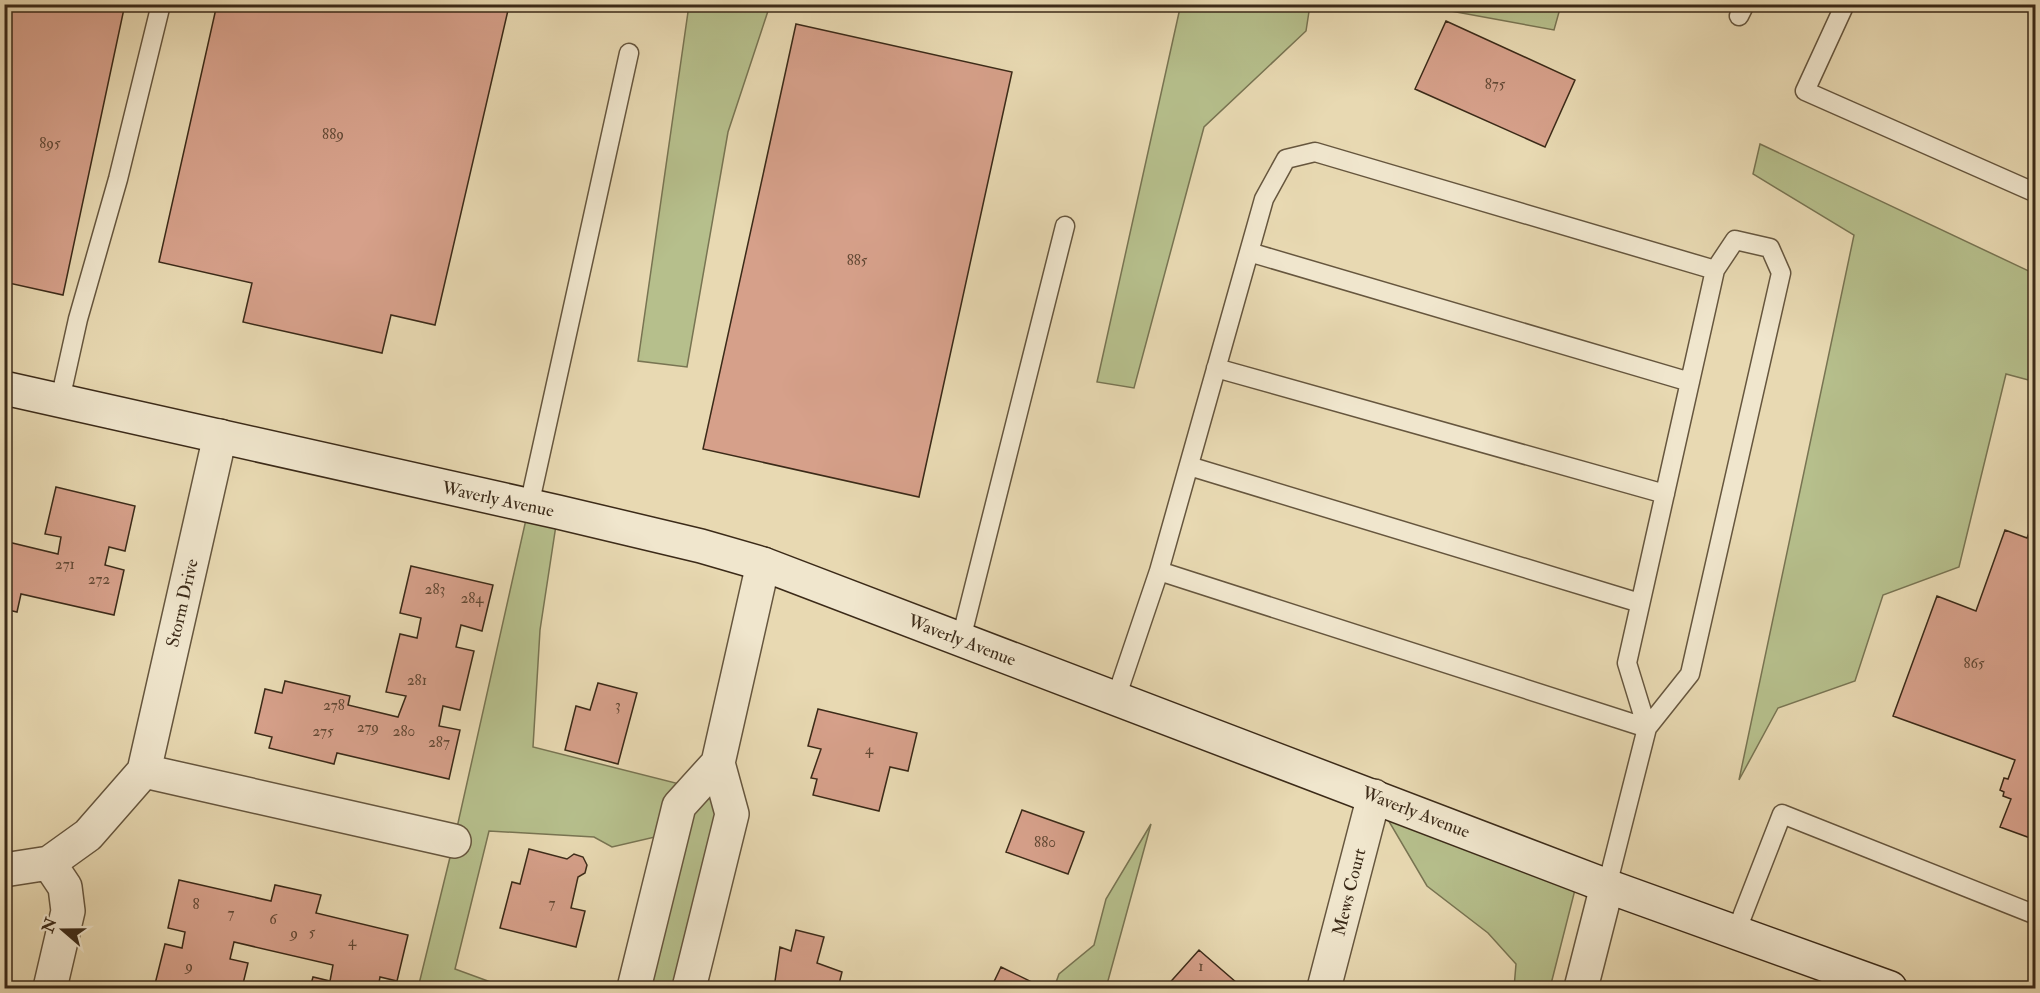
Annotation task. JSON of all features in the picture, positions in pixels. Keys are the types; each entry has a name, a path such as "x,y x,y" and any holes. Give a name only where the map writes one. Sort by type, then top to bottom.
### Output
{"street":[{"name":"Waverly Avenue","path":"4,388 529,506 701,546 763,564 1606,886 1890,988"},
{"name":"Storm Drive","path":"4,870 49,862 88,836 144,771 220,436"},
{"path":"689,988 732,814 718,763 763,564"},
{"path":"634,988 679,806 718,763"},
{"path":"144,771 454,841"},
{"name":"Mews Court","path":"1324,988 1374,796"},
{"path":"49,862 65,887 68,911 50,988"},
{"path":"1581,988 1606,886"}],"lane":[{"path":"60,400 78,319 118,179 161,4"},
{"path":"1845,4 1805,91 2036,193"},
{"path":"529,506 628,54"},
{"path":"1116,698 1160,571 1264,199 1286,159 1315,152 1715,270"},
{"path":"961,639 1065,226"},
{"path":"1606,886 1647,728 1690,674 1781,273 1770,248 1735,240 1715,270 1627,663 1647,728"},
{"path":"1249,252 1690,382"},
{"path":"1216,368 1665,494"},
{"path":"1189,466 1640,603"},
{"path":"1160,571 1647,728"},
{"path":"1736,932 1782,814 2036,915"}],"green space":[{"path":"1561,4 1554,30 1418,5"},
{"path":"689,5 770,5 728,132 687,367 638,361"},
{"path":"1163,5 1310,5 1306,31 1204,127 1134,388 1097,382 1180,8"},
{"path":"1760,144 2035,274 2036,382 2006,374 1959,567 1883,595 1855,681 1778,708 1739,780 1854,235 1753,174"},
{"path":"529,506 558,512 540,630 533,747 695,788 718,763 732,814 689,988 634,988 672,833 612,847 594,837 489,831 455,969 507,988 418,988 454,841"},
{"path":"1374,796 1579,874 1550,988 1514,988 1516,964 1488,933 1427,886"},
{"path":"1151,824 1106,988 1054,988 1059,974 1094,945 1106,899"}],"building":[{"path":"4,4 125,4 63,295 4,282"},
{"path":"217,4 509,6 435,325 391,315 382,353 243,322 252,283 159,262"},
{"path":"1446,21 1575,80 1545,147 1415,89"},
{"path":"796,24 1012,72 919,497 703,449"},
{"path":"56,487 135,506 125,551 109,547 105,565 124,570 114,615 21,594 17,612 4,609 4,541 58,554 61,537 45,534"},
{"path":"2031,528 2036,530 2036,834 2033,839 2000,827 2011,799 2003,796 2004,792 2000,790 2004,778 2008,779 2015,760 1893,716 1937,596 1976,611 2005,530 2027,538"},
{"path":"411,566 493,585 482,631 461,625 456,647 474,651 460,710 443,706 439,726 460,730 449,779 337,753 334,764 269,748 272,737 255,733 265,689 282,693 285,681 350,696 348,705 398,717 406,696 386,692 400,634 417,638 421,618 400,613"},
{"path":"598,683 637,693 618,764 565,750 576,706 590,710"},
{"path":"818,709 917,733 908,771 890,767 879,811 813,795 817,779 811,778 821,749 808,746"},
{"path":"1022,810 1084,832 1068,874 1006,852"},
{"path":"529,849 567,859 574,854 583,857 587,865 585,873 578,877 571,908 585,911 576,947 500,928 512,882 520,884"},
{"path":"179,880 271,901 275,885 321,895 316,913 408,935 397,981 380,977 378,988 310,988 313,977 330,981 333,965 234,942 230,959 248,963 242,988 154,988 165,944 182,948 185,932 168,928"},
{"path":"796,930 824,937 817,963 842,972 838,988 774,988 780,947 791,951"},
{"path":"1199,950 1237,983 1232,988 1165,988"},
{"path":"1001,967 1034,983 1032,988 991,988"}]}
